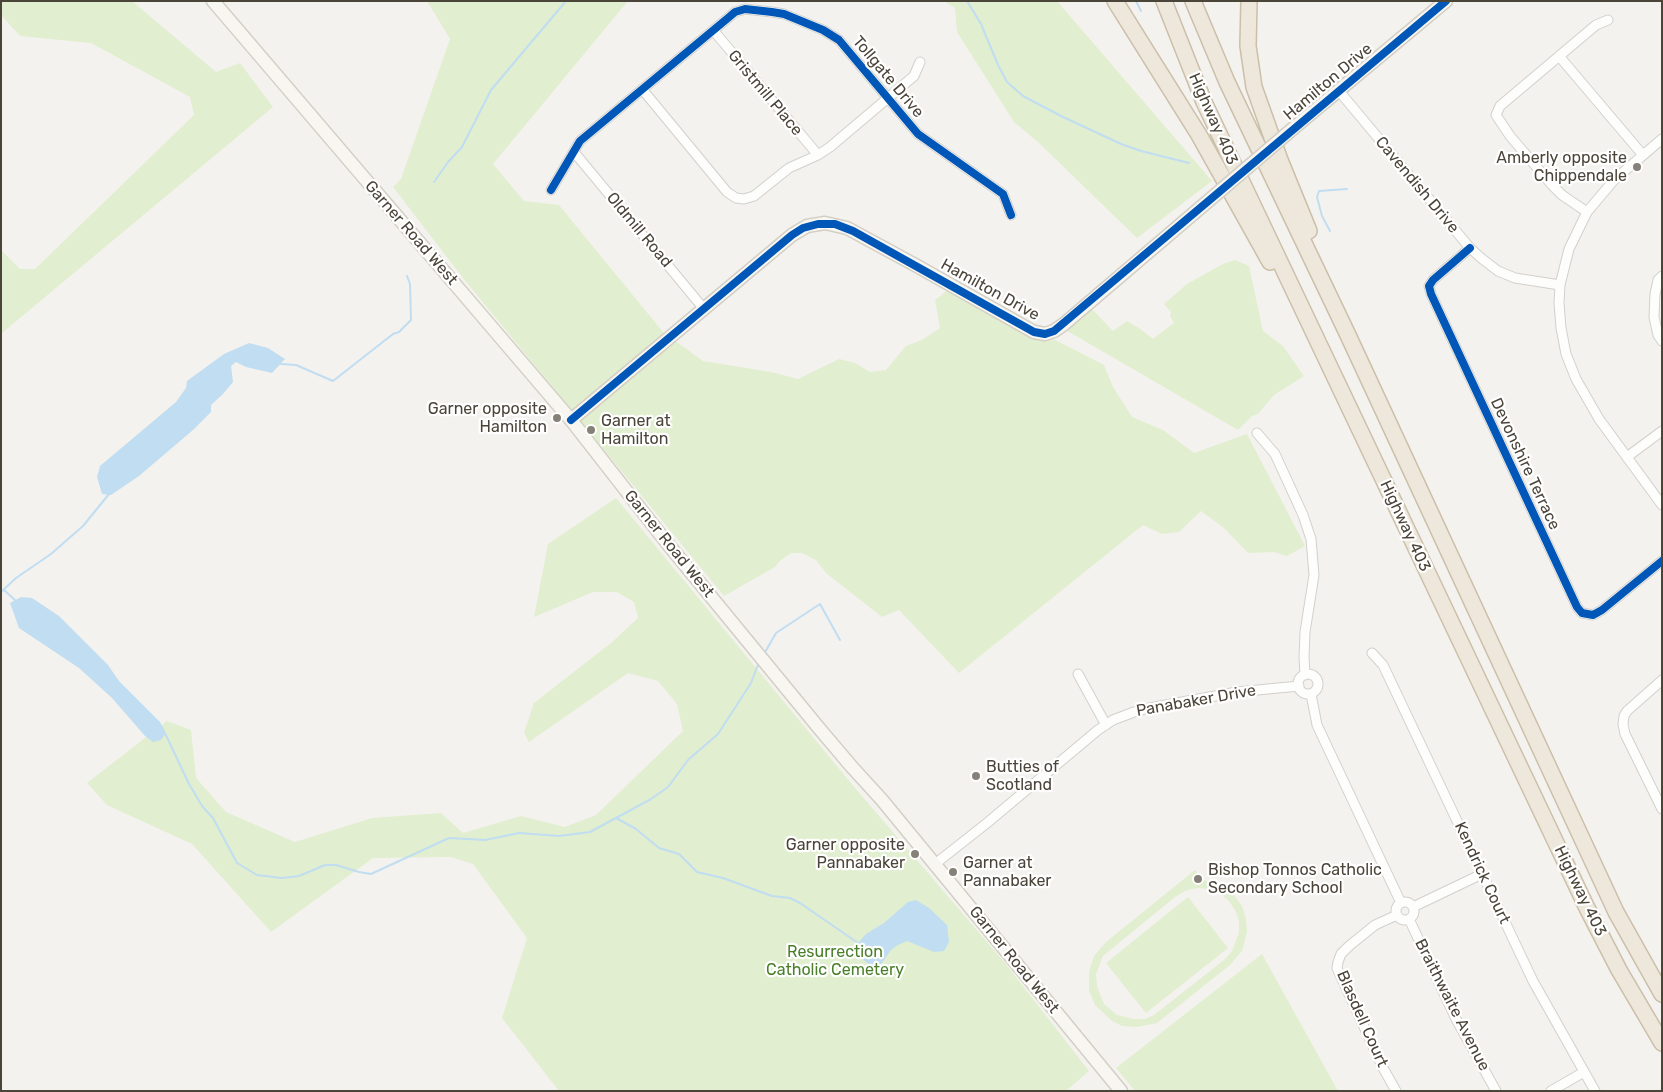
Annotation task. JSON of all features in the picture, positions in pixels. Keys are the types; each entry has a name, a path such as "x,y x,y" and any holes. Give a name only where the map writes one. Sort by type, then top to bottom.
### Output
{"highway":[{"path":"1115,1 1199,135 1325,357"},
{"name":"Highway 403","path":"1164,1 1204,102 1588,908 1619,970 1662,1043"},
{"name":"Highway 403","path":"1193,1 1227,82 1347,333 1616,912 1662,994"},
{"path":"1249,1 1248,46 1254,87 1347,333"}],"main road":[{"name":"Garner Road West","path":"213,1 571,420 667,543 851,766 882,800 1121,1091"},
{"name":"Hamilton Drive","path":"571,420 795,232 813,225 831,223 847,228 1034,332 1045,334 1054,331 1446,1"}],"street":[{"name":"Tollgate Drive","path":"551,190 580,141 713,30 740,10 784,14 823,30 839,40 918,134 1003,194 1011,215"},
{"path":"1587,212 1562,195 1552,185 1510,136 1496,115 1500,106 1596,25 1608,20"},
{"name":"Gristmill Place","path":"713,30 818,155"},
{"path":"1559,56 1642,154"},
{"path":"642,89 727,192 736,198 744,199 754,196 789,168 818,155 830,147 914,76 920,62"},
{"name":"Cavendish Drive","path":"1338,91 1470,248 1498,271 1515,278 1560,285"},
{"path":"1662,139 1642,154 1614,180 1587,212 1569,249 1560,285 1559,303 1566,354 1576,379 1599,419 1662,505"},
{"name":"Oldmill Road","path":"574,152 704,309"},
{"name":"Devonshire Terrace","path":"1470,248 1433,280 1429,286 1431,294 1577,607 1582,613 1594,615 1662,561"},
{"path":"1662,276 1658,280 1655,294 1654,317 1658,335 1662,341"},
{"path":"1627,457 1662,431"},
{"path":"1257,434 1275,454 1303,515 1314,551 1314,574 1305,632 1305,674 1300,680 1299,686 1304,693 1311,694 1318,688 1318,682 1314,676 1305,674"},
{"name":"Kendrick Court","path":"1372,654 1383,665 1539,993 1594,1091"},
{"path":"1078,674 1106,725"},
{"path":"1662,680 1627,711 1623,724 1625,734 1662,809"},
{"name":"Panabaker Drive","path":"935,864 1106,725 1134,712 1149,708 1237,692 1299,686"},
{"path":"1311,694 1317,725 1401,902"},
{"path":"1413,907 1482,874"},
{"path":"1401,902 1409,902 1413,907 1413,915 1409,919 1403,920 1397,915 1396,909 1401,902"},
{"name":"Blasdell Court","path":"1396,1091 1382,1066 1337,968 1341,954 1349,946 1375,925 1397,915"},
{"name":"Braithwaite Avenue","path":"1409,919 1456,1019 1496,1091"},
{"path":"1551,1091 1584,1072"}],"green space":[{"path":"1,1 132,1 216,72 240,63 273,107 2,333 1,250 20,269 35,269 194,115 190,97 91,43 20,36 1,15"},
{"path":"427,1 628,1 493,164 524,201 559,205 663,332 703,361 771,372 798,379 839,359 855,363 870,372 886,370 906,346 922,340 940,328 935,300 952,287 1104,365 1113,387 1132,417 1163,430 1194,453 1247,434 1305,546 1287,556 1274,552 1248,553 1224,528 1201,511 1179,532 1162,534 1143,525 959,673 899,610 882,617 826,573 816,560 802,553 791,553 775,567 724,596 463,278 393,187 401,179 450,39"},
{"path":"944,1 1057,1 1212,181 1137,238 1040,144 1014,122 957,32 955,8"},
{"path":"1235,260 1249,266 1263,331 1283,346 1304,376 1274,395 1258,414 1252,416 1238,430 1064,329 1090,307 1113,331 1127,321 1153,339 1174,323 1170,316 1171,312 1164,304 1187,284 1223,264"},
{"name":"Resurrection Catholic Cemetery","path":"616,498 850,782 1005,963 1089,1071 1066,1091 559,1091 502,1018 527,938 473,864 451,857 373,858 271,932 192,844 107,805 87,783 167,721 191,730 196,778 226,812 295,842 372,818 441,813 463,833 521,816 565,827 596,815 683,731 677,704 658,681 628,673 529,742 524,733 534,703 611,643 638,618 634,602 617,592 593,592 534,617 548,544"},
{"path":"1195,870 1200,876 1195,880 1209,881 1224,887 1234,895 1242,906 1246,919 1247,932 1242,951 1230,965 1157,1023 1136,1027 1122,1026 1112,1021 1095,1005 1089,991 1089,972 1094,956 1106,942","holes":["1209,889 1221,894 1235,910 1239,921 1239,933 1232,951 1224,960 1154,1015 1145,1019 1134,1019 1117,1015 1104,1004 1097,987 1096,974 1103,956 1175,897 1187,890"]},
{"path":"1188,897 1228,948 1146,1013 1106,963"},
{"path":"1262,954 1338,1091 1135,1091 1116,1068"}],"water":[{"path":"249,343 268,348 285,359 272,373 246,367 236,362 231,366 233,382 211,405 211,412 193,430 139,476 111,495 102,494 97,477 100,466 176,402 186,388 187,381 224,354"},
{"path":"21,597 32,598 59,616 108,665 119,681 160,722 166,733 161,740 153,742 145,736 112,698 79,668 19,628 10,603"},
{"path":"916,900 929,908 947,925 949,942 944,951 934,952 907,941 891,950 879,967 874,968 858,956 858,943 866,934 884,923 908,902"}],"waterway":[{"path":"434,182 448,162 462,147 491,90 566,1"},
{"path":"967,1 981,24 1007,82 1023,96 1121,144 1189,163"},
{"path":"1136,1 1141,11"},
{"path":"1330,231 1322,216 1317,197 1319,191 1347,189"},
{"path":"281,364 296,365 333,381 393,334 399,332 411,320 410,284 407,276"},
{"path":"1,592 16,578 51,554 83,526 109,494"},
{"path":"4,590 16,601"},
{"path":"764,654 776,633 820,604 840,640"},
{"path":"165,733 188,782 202,806 213,818 237,863 257,875 282,878 299,876 325,865 336,865 371,874 449,838 485,840 519,833 559,836 590,832 651,799 668,787 688,760 718,734 751,683 759,662"},
{"path":"616,818 636,829 659,848 679,854 697,872 723,878 772,896 790,898 858,943"}],"cycle path":[{"path":"571,420 792,235 803,228 818,224 835,224 853,231 1034,332 1045,334 1054,331 1446,1"},
{"path":"551,190 580,141 735,12 745,9 784,14 823,30 839,40 918,134 1003,194 1011,215"},
{"path":"1470,248 1433,280 1429,286 1431,294 1577,607 1582,613 1593,615 1602,610 1662,561"}],"place":[{"name":"Amberly opposite Chippendale","path":"1637,167"},
{"name":"Garner opposite Hamilton","path":"557,418"},
{"name":"Garner at Hamilton","path":"591,430"},
{"name":"Butties of Scotland","path":"976,776"},
{"name":"Garner opposite Pannabaker","path":"915,854"},
{"name":"Garner at Pannabaker","path":"953,872"},
{"name":"Bishop Tonnos Catholic Secondary School","path":"1198,879"}]}
